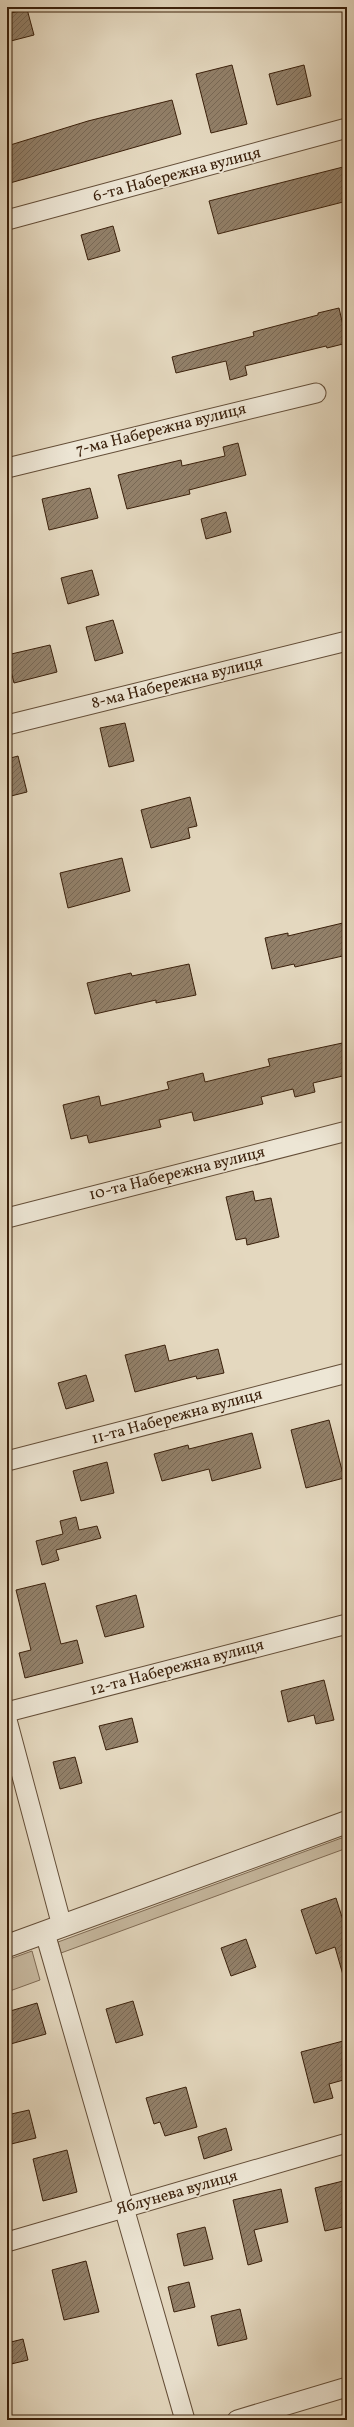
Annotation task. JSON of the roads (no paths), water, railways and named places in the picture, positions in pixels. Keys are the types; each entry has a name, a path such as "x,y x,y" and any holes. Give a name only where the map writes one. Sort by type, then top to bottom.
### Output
{"street":[{"name":"6-та Набережна вулиця","path":"7,220 347,128"},
{"name":"7-ма Набережна вулиця","path":"7,468 316,393"},
{"name":"8-ма Набережна вулиця","path":"7,725 347,641"},
{"name":"10-та Набережна вулиця","path":"7,1218 347,1131"},
{"name":"11-та Набережна вулиця","path":"7,1461 347,1373"},
{"name":"12-та Набережна вулиця","path":"7,1712 347,1624"},
{"path":"7,1720 54,1930 124,2208 185,2420"},
{"path":"7,1946 347,1822"},
{"name":"Яблунева вулиця","path":"7,2242 347,2143"},
{"path":"237,2420 347,2387"}]}
